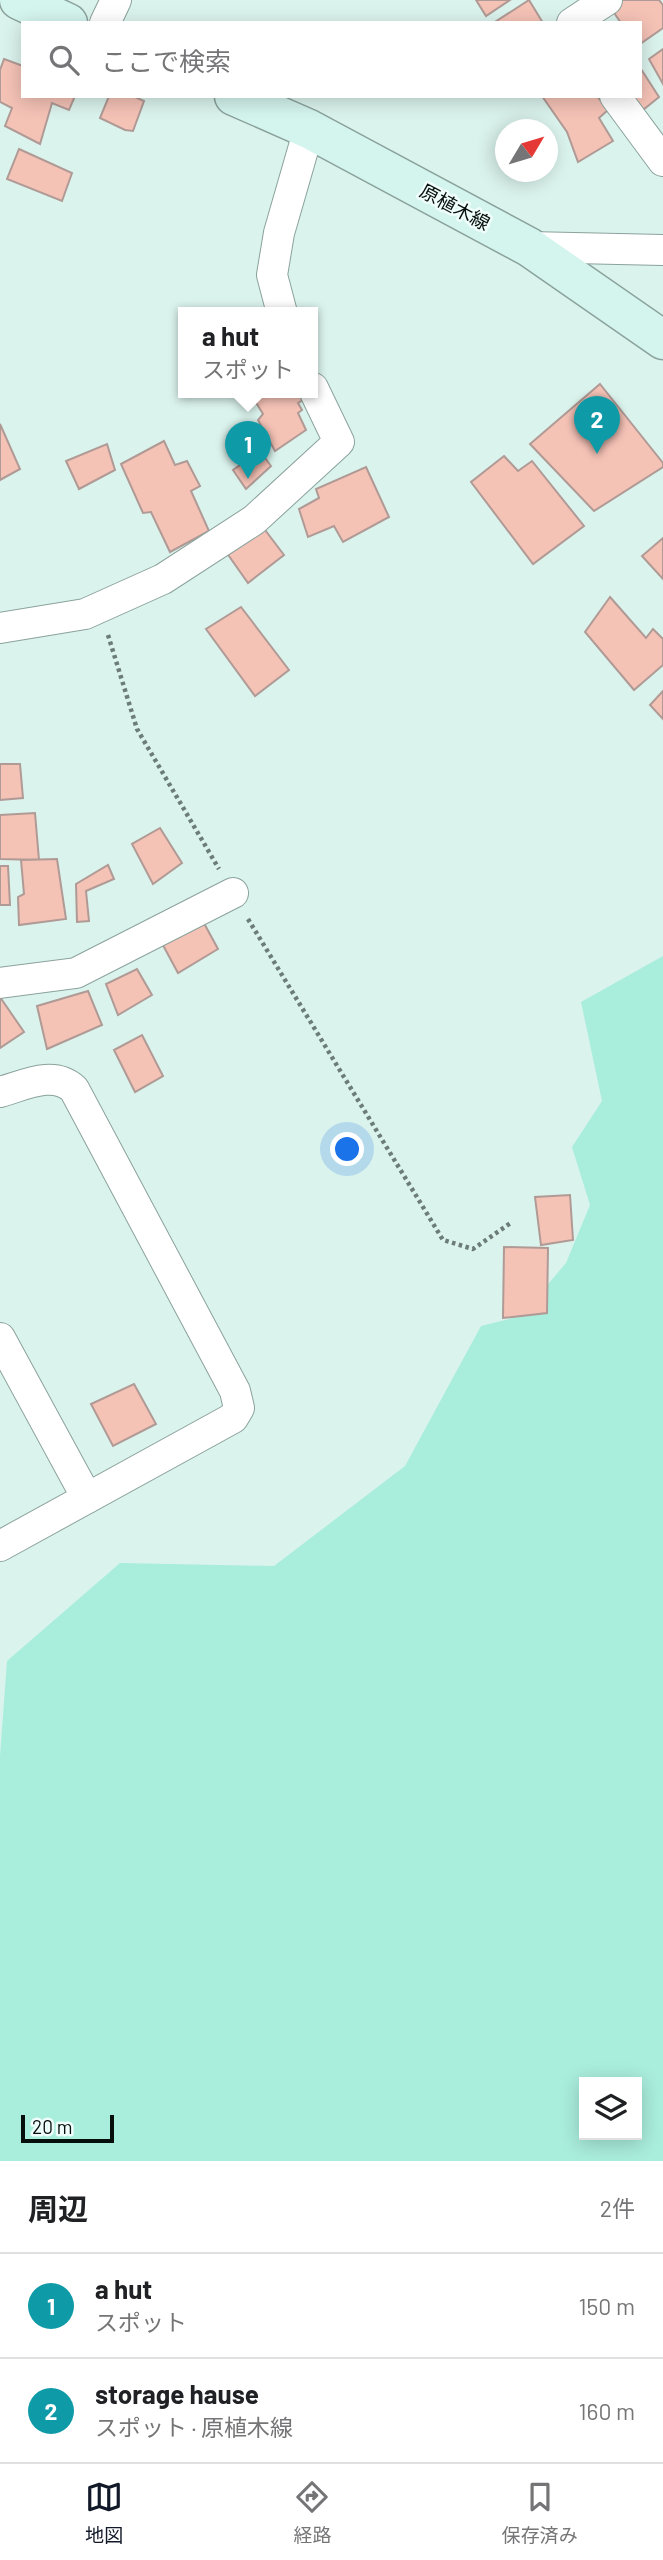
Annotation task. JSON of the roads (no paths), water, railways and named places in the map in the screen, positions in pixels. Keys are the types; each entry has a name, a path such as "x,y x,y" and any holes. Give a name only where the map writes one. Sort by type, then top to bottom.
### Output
{"main road":[{"path":"19,0 64,21"},
{"name":"原植木線","path":"239,98 309,129 529,247 663,340"}],"street":[{"path":"106,21 116,0"},
{"path":"575,21 607,0"},
{"path":"616,98 663,161"},
{"path":"280,307 272,275 279,233 309,129"},
{"path":"529,247 663,250"},
{"path":"0,628 85,614 163,579 254,520 339,442 318,398"},
{"path":"0,983 76,973 233,893"},
{"path":"0,1092 50,1079 64,1080 74,1089 235,1391 239,1408 233,1418 0,1546"},
{"path":"0,1338 87,1498"}],"place":[{"name":"storage hause","path":"597,454"},
{"name":"a hut","path":"248,479"}]}
